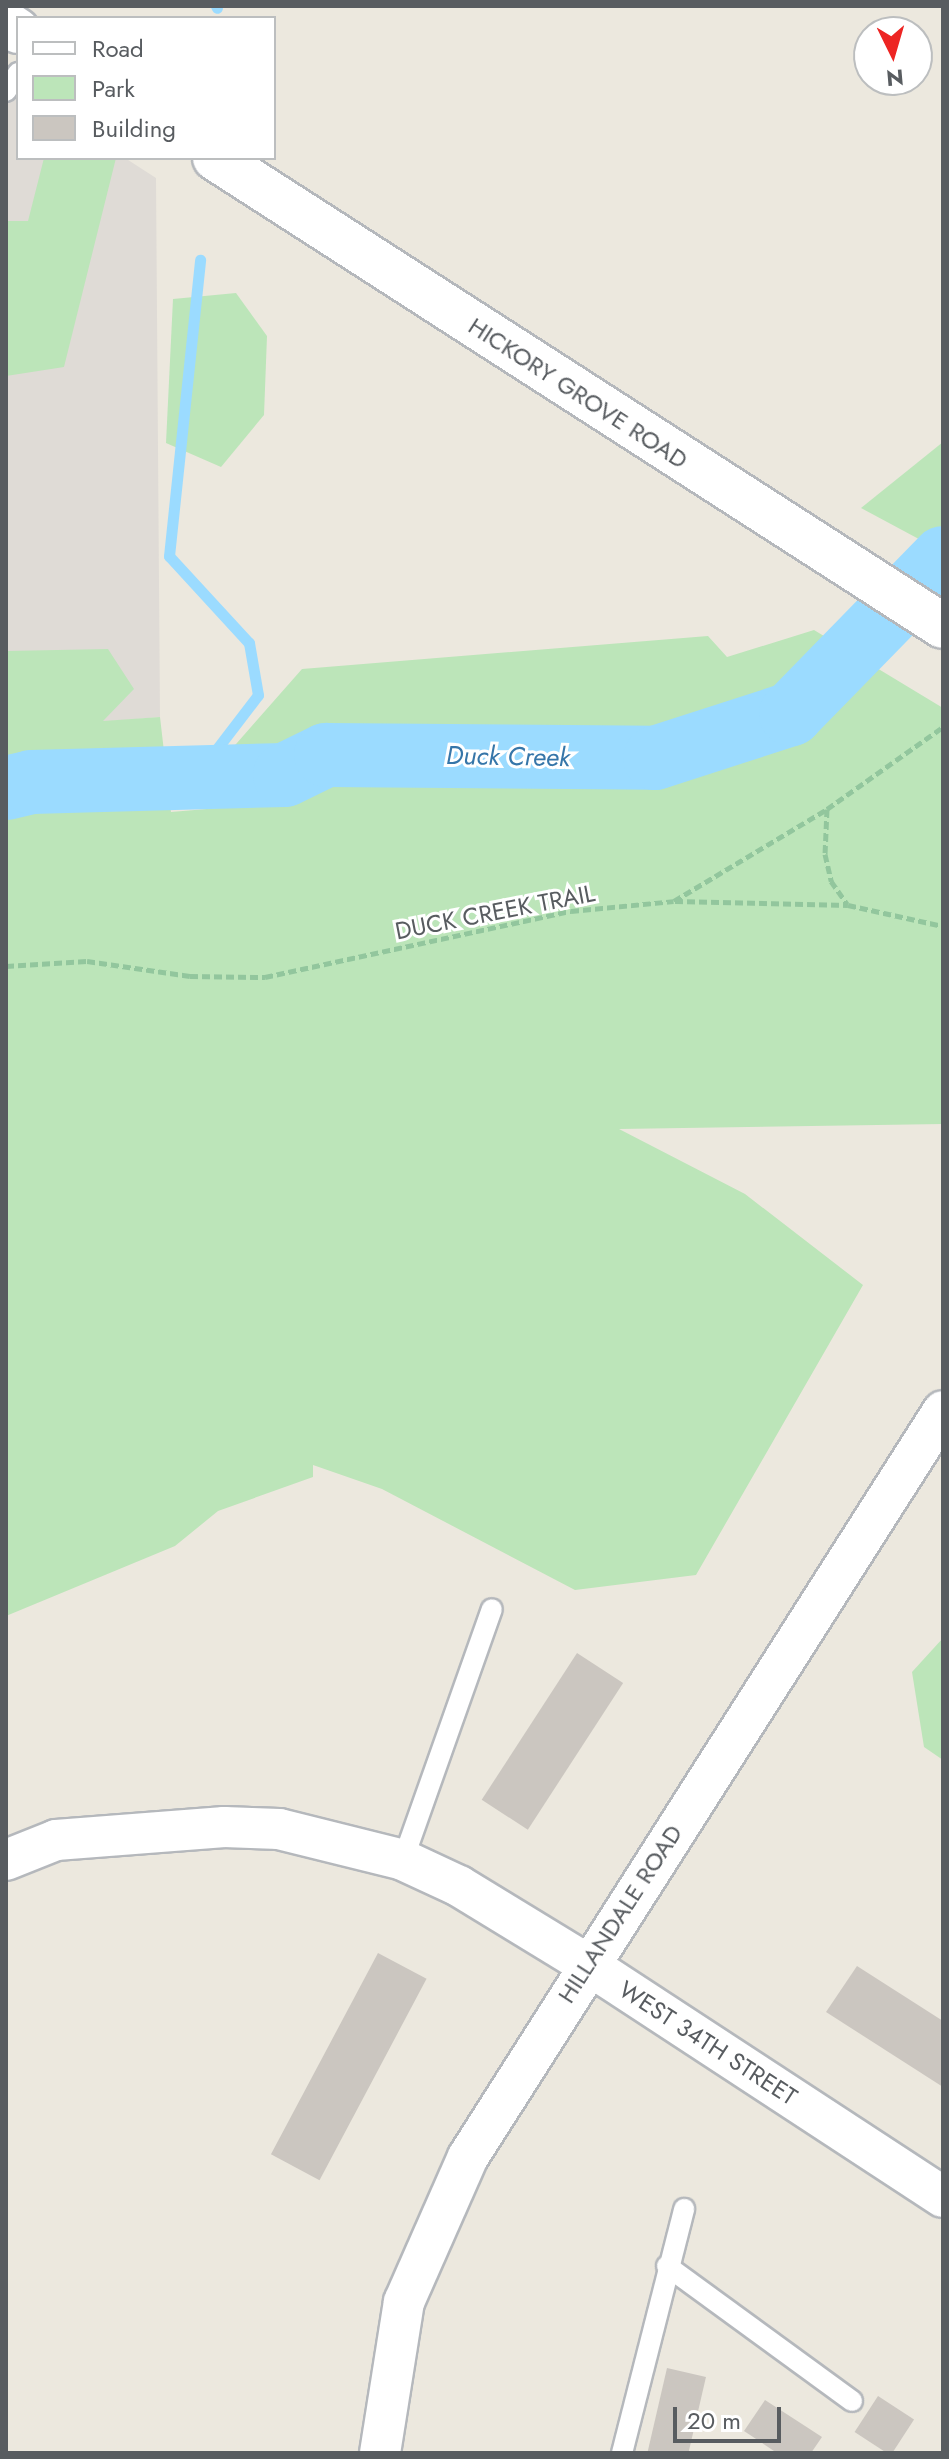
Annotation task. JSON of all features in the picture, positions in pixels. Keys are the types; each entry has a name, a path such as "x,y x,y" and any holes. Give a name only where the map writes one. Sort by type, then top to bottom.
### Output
{"main road":[{"name":"HICKORY GROVE ROAD","path":"218,160 943,626"}],"street":[{"name":"HILLANDALE ROAD","path":"380,2453 404,2302 433,2230 468,2157 587,1964 943,1411"},
{"name":"WEST 34TH STREET","path":"6,1860 56,1840 224,1827 279,1829 403,1860 459,1886 587,1964 943,2197"}],"lane":[{"path":"403,1860 492,1609"},
{"path":"622,2453 667,2266 684,2209"},
{"path":"667,2266 852,2401"}],"path":[{"name":"DUCK CREEK TRAIL","path":"6,966 87,961 190,976 265,977 571,911 674,901 827,809 943,727"},
{"path":"827,809 825,854 831,881 848,905"},
{"path":"674,901 848,905 943,926"}],"shaded area":[{"path":"6,83 16,90 16,160 128,160 156,178 160,717 6,730"}],"green space":[{"path":"43,160 116,160 64,367 6,376 6,221 28,221"},
{"path":"236,293 267,336 264,415 221,467 166,443 173,299"},
{"path":"943,442 943,552 861,508"},
{"path":"814,630 943,708 943,1124 619,1129 745,1194 863,1285 696,1575 575,1590 382,1489 313,1465 313,1477 218,1511 175,1546 6,1616 6,651 108,649 134,689 103,721 160,717 171,812 254,805 457,741 337,740 228,792 222,760 302,669 708,636 727,657"},
{"path":"943,1638 943,1760 924,1747 912,1672"}],"building":[{"path":"577,1653 623,1683 528,1830 482,1800"},
{"path":"378,1953 427,1979 320,2180 271,2154"},
{"path":"857,1966 943,2021 943,2087 826,2012"},
{"path":"667,2368 706,2377 688,2453 647,2453"},
{"path":"878,2396 914,2419 892,2453 887,2453 855,2432"},
{"path":"765,2400 822,2437 811,2453 777,2453 744,2431"}],"waterway":[{"path":"193,780 258,695 249,643 169,556 200,260"},
{"name":"Duck Creek","path":"6,788 31,782 285,775 326,755 655,758 791,714 943,558"}]}
